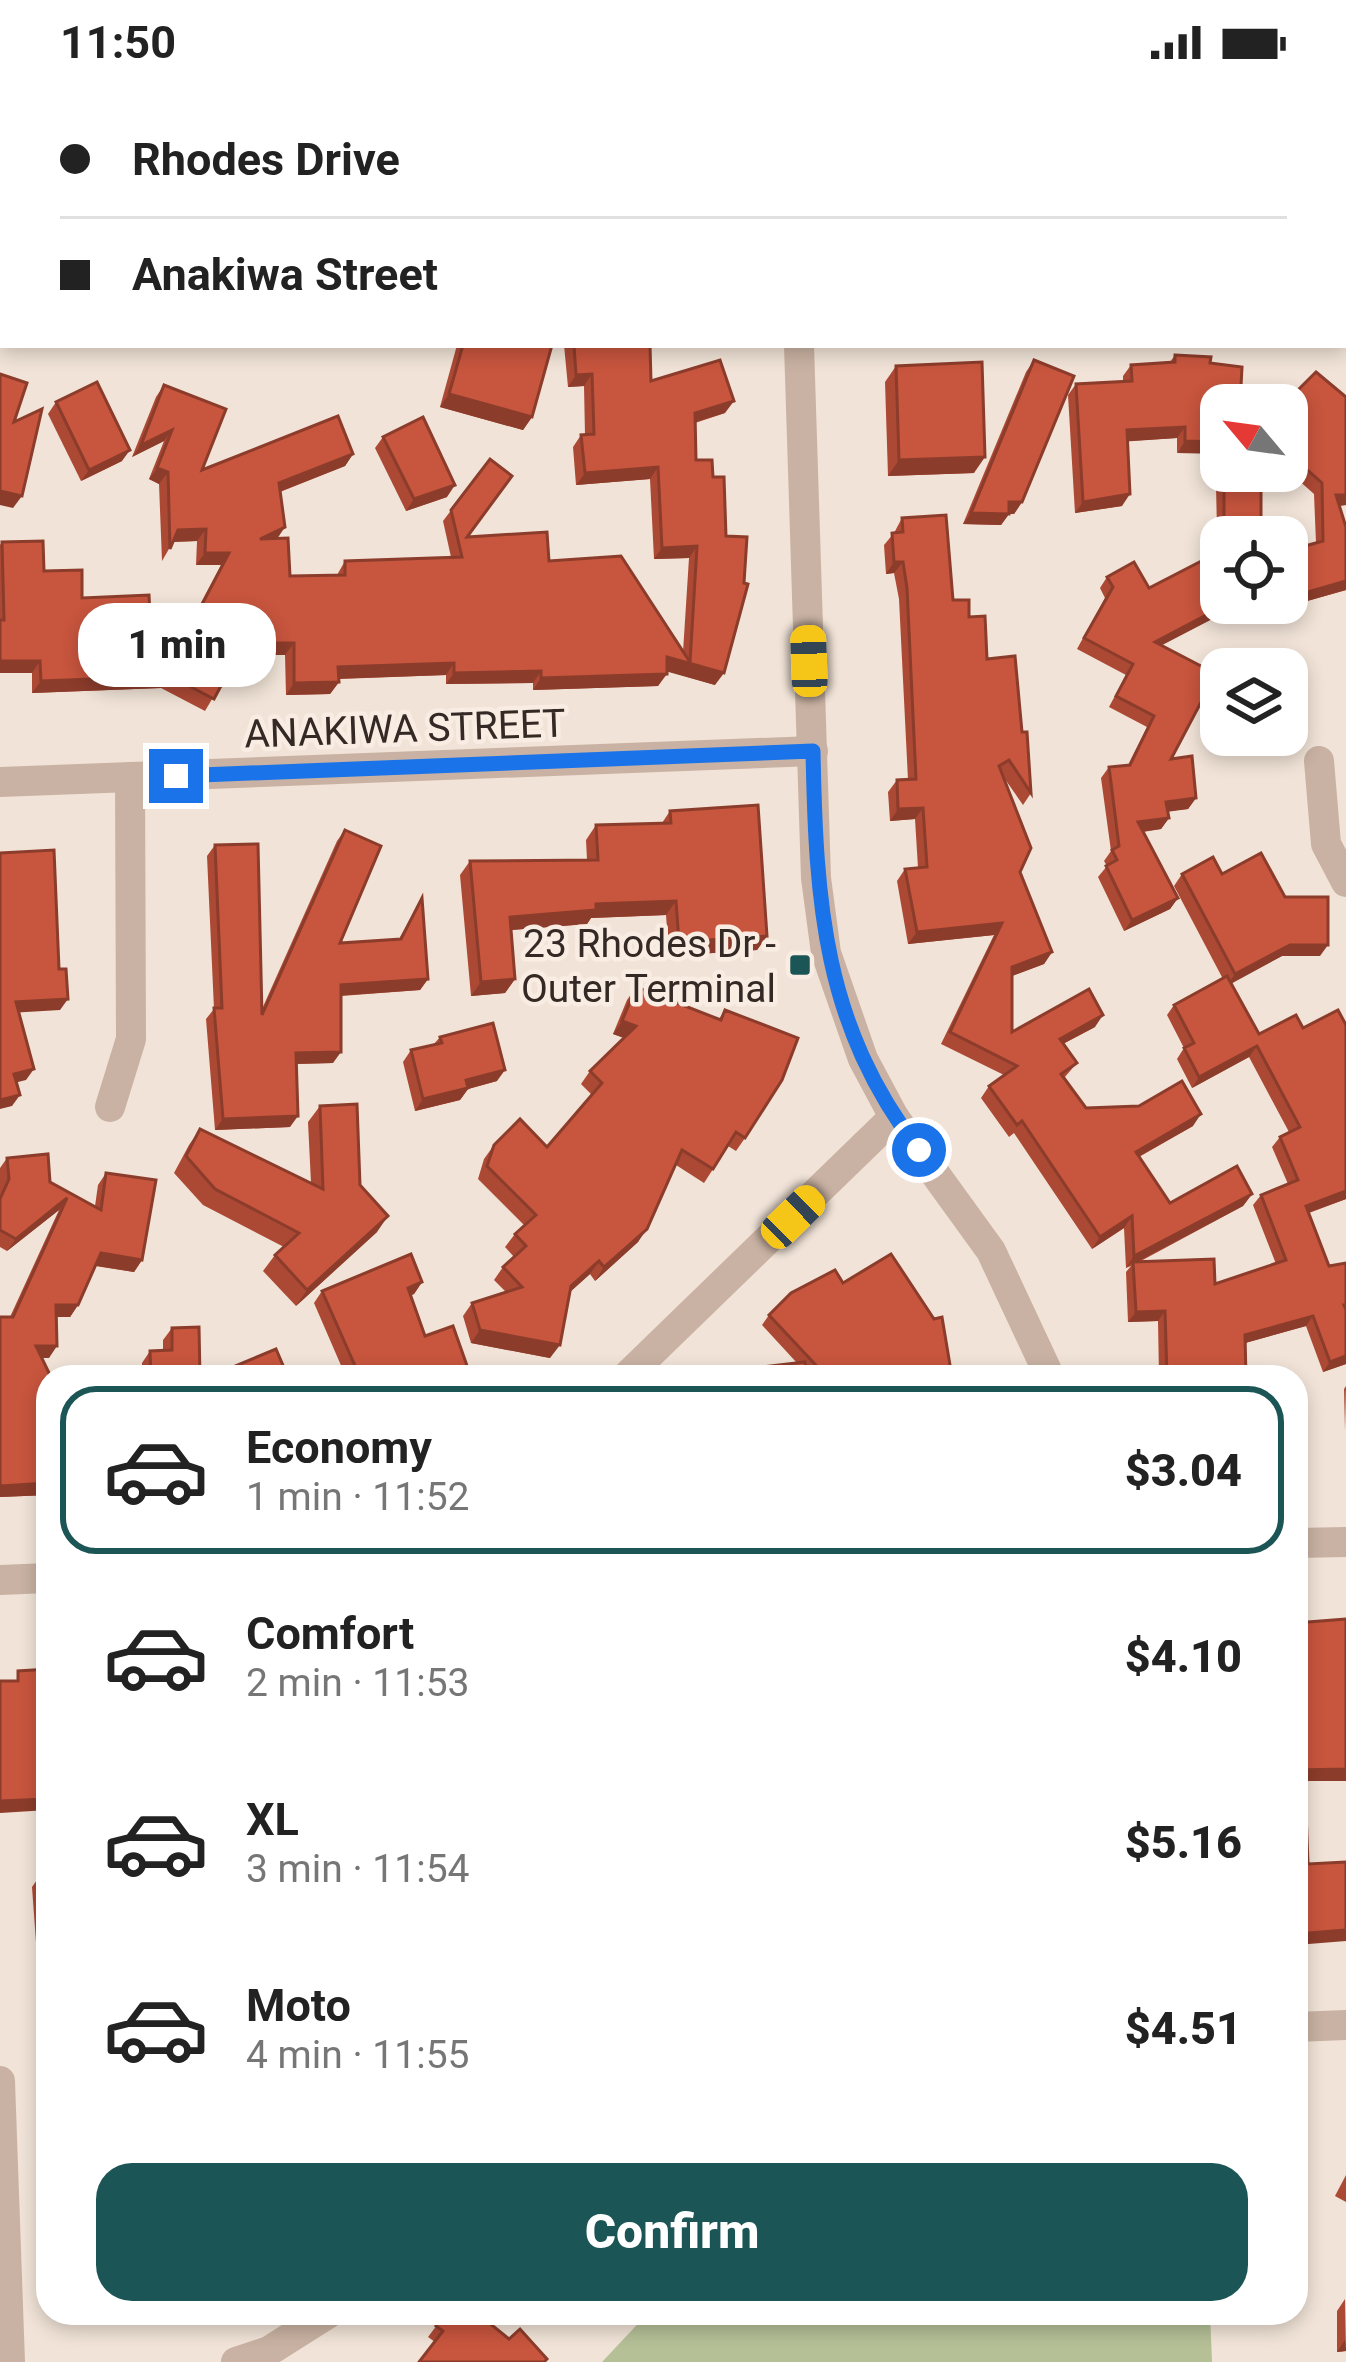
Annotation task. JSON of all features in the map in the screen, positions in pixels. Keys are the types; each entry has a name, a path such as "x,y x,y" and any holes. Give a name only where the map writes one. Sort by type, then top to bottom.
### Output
{"street":[{"path":"799,348 816,878 826,953 863,1059 894,1117 991,1251 1044,1365"},
{"name":"ANAKIWA STREET","path":"0,782 813,751"},
{"path":"1319,760 1326,844 1346,881"},
{"path":"110,1107 131,1039 130,777"},
{"path":"638,1365 894,1117"},
{"path":"1308,1543 1346,1542"},
{"path":"0,1580 36,1578"},
{"path":"1308,2027 1346,2025"},
{"path":"0,2081 10,2362"},
{"path":"236,2362 268,2351 310,2325"}],"green space":[{"path":"637,2325 1210,2325 1212,2362 602,2362"}],"building":[{"path":"462,348 551,348 532,417 449,394"},
{"path":"574,348 650,348 651,381 720,360 734,401 695,413 696,460 712,460 713,477 724,477 726,536 747,537 744,583 748,584 724,673 667,657 667,674 541,678 541,671 454,673 454,663 338,667 339,682 294,683 294,643 244,643 214,699 170,676 41,681 40,661 0,661 2,542 43,541 44,571 82,570 82,598 149,595 150,614 197,614 229,553 205,553 206,529 178,530 170,549 168,472 157,468 172,430 141,445 164,385 226,409 202,470 338,416 353,454 279,483 285,527 260,539 288,538 290,576 345,575 345,561 462,557 451,510 490,459 512,476 467,537 547,532 549,561 621,556 690,662 697,546 662,548 658,467 585,473 581,435 594,434 592,374 576,375"},
{"path":"1175,355 1211,357 1210,363 1242,367 1241,384 1200,384 1200,441 1185,441 1185,427 1127,430 1130,494 1083,502 1076,384 1132,381 1131,365 1175,362"},
{"path":"1034,360 1074,376 1022,502 1009,502 1009,514 971,513"},
{"path":"982,362 985,457 899,460 896,366"},
{"path":"1316,372 1346,397 1346,495 1336,495 1346,527 1346,581 1308,592 1308,545 1323,541 1322,483 1308,471 1308,384 1304,384"},
{"path":"0,374 27,383 14,422 42,409 22,496 0,491"},
{"path":"97,382 130,450 89,470 56,402"},
{"path":"423,417 455,485 414,499 383,437"},
{"path":"1224,492 1261,492 1261,516 1224,516"},
{"path":"946,515 953,600 969,600 969,617 985,616 987,659 1015,656 1022,732 1027,732 1031,793 1009,760 999,766 1031,848 1020,872 1052,952 1012,967 1012,1032 1089,989 1103,1015 1060,1039 1077,1063 1061,1074 1086,1108 1139,1106 1182,1081 1201,1114 1136,1152 1170,1203 1237,1166 1252,1194 1134,1256 1132,1216 1100,1237 1022,1121 1017,1125 989,1086 1017,1066 950,1032 1002,923 917,932 905,869 927,867 923,808 898,809 897,780 916,779 907,588 903,562 894,562 892,533 903,532 902,518"},
{"path":"1134,562 1149,588 1200,562 1200,618 1155,642 1200,666 1200,704 1171,759 1192,756 1196,798 1166,802 1169,818 1138,822 1178,898 1132,920 1106,866 1117,860 1112,850 1119,846 1109,767 1130,765 1154,716 1116,696 1133,664 1084,638 1113,587 1107,577"},
{"path":"758,805 767,936 679,942 676,901 596,904 596,910 510,917 515,979 481,982 470,861 598,860 596,825 671,823 670,811"},
{"path":"345,830 381,846 340,943 401,939 422,898 428,979 341,985 341,1052 296,1053 298,1116 223,1119 214,1008 222,1008 215,845 258,844 262,1015"},
{"path":"54,850 59,969 66,969 68,999 16,1002 34,1069 14,1074 20,1095 0,1100 0,853"},
{"path":"1261,853 1285,897 1328,897 1328,945 1290,945 1235,974 1182,874 1213,857 1222,874"},
{"path":"1227,976 1259,1034 1296,1015 1303,1028 1338,1010 1346,1025 1346,1191 1306,1206 1329,1266 1346,1263 1346,1356 1330,1362 1313,1316 1245,1335 1246,1365 1167,1365 1165,1311 1136,1312 1133,1262 1214,1259 1215,1284 1286,1260 1261,1195 1298,1180 1280,1137 1300,1127 1257,1046 1199,1077 1184,1048 1194,1043 1174,1005"},
{"path":"636,987 721,1020 725,1010 798,1038 782,1080 745,1138 736,1132 713,1169 682,1150 647,1229 604,1267 599,1261 571,1286 560,1345 480,1330 472,1303 522,1287 503,1267 526,1246 515,1234 536,1215 487,1166 494,1145 520,1119 547,1147 602,1083 590,1071 636,1026 622,1021"},
{"path":"493,1023 505,1070 466,1080 468,1088 423,1099 411,1050"},
{"path":"357,1104 360,1185 388,1216 307,1290 275,1255 299,1233 215,1189 186,1156 200,1129 323,1189 320,1106"},
{"path":"48,1154 50,1182 101,1210 106,1173 156,1180 142,1260 101,1253 78,1305 56,1305 57,1346 36,1346 45,1365 36,1365 36,1484 0,1486 0,1317 13,1317 67,1198 16,1239 0,1230 0,1199 9,1179 7,1158"},
{"path":"411,1254 422,1282 408,1288 425,1336 453,1326 467,1365 355,1365 322,1291"},
{"path":"891,1254 934,1319 942,1317 950,1365 816,1365 769,1315 791,1293 835,1270 843,1283"},
{"path":"199,1327 200,1365 151,1365 150,1351 172,1350 172,1328"},
{"path":"276,1349 283,1365 238,1365"},
{"path":"1346,1619 1346,1769 1308,1770 1308,1622"},
{"path":"36,1670 36,1800 0,1801 0,1681 18,1681 18,1671"},
{"path":"1346,1862 1346,1930 1308,1933 1308,1864"},
{"path":"492,2325 509,2339 520,2329 547,2359 419,2362 443,2331 436,2326"}],"place":[{"name":"23 Rhodes Dr - Outer Terminal","path":"800,965"}],"route":[{"path":"176,776 813,751 816,878 826,953 839,1003 894,1117 919,1150"}]}
